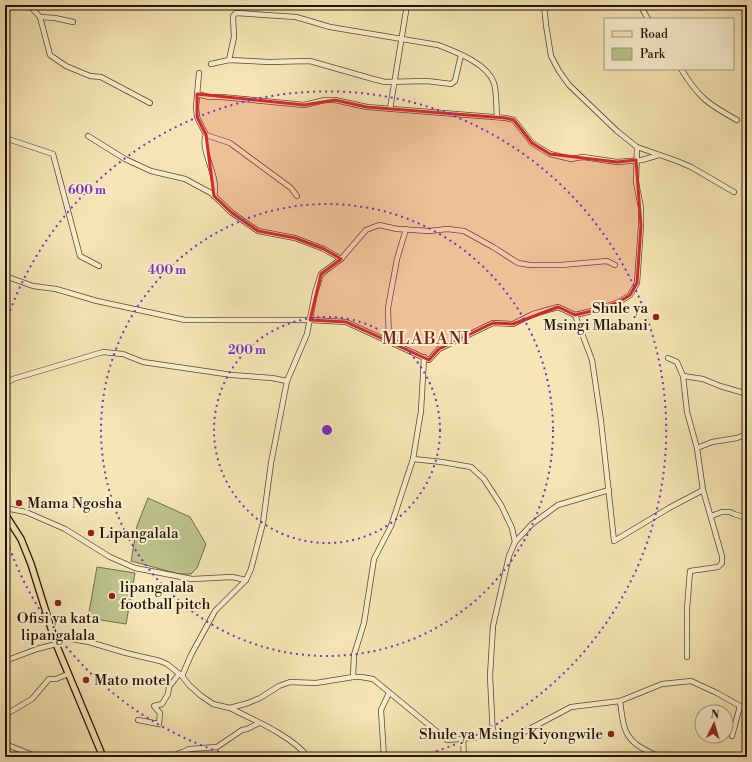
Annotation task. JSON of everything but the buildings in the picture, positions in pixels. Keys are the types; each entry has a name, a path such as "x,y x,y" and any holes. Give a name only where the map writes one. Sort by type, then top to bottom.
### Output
{"main road":[{"path":"5,514 21,539 31,564 56,644 103,757"}],"street":[{"path":"29,5 40,17 50,54 66,66 90,76 101,77 150,103"},
{"path":"390,109 407,5"},
{"path":"544,5 551,56 574,90 617,131 637,147 691,167 734,192"},
{"path":"640,5 647,18"},
{"path":"229,60 234,37 233,16 236,13 296,17 330,27 438,45 483,67 488,73 496,92 497,117"},
{"path":"40,17 55,18 73,22"},
{"path":"211,64 229,60 269,62 310,61 373,79 394,82 428,81 451,84 454,81 460,55"},
{"path":"682,70 691,85 703,99 712,106 737,120"},
{"path":"199,73 196,107 197,117 206,135 204,144 212,170 216,192 214,196"},
{"path":"197,94 209,97 304,105 325,100 335,100 367,107 497,117 514,120 532,143 550,154 572,159 583,156 617,162 659,155"},
{"path":"206,135 230,143 291,188 297,196"},
{"path":"88,136 125,159 151,171 185,179 214,196 232,213 258,231 295,238 324,248 341,259"},
{"path":"5,138 53,154 80,256 99,266"},
{"path":"5,276 33,286 56,289 97,301 185,320 310,320 346,322 430,360 439,349 493,323 514,324 533,314 558,307 575,315 619,302 630,295 637,283 641,226 641,208 636,182 637,147"},
{"path":"138,720 158,724 160,713 154,706 162,704 168,694 169,687 181,675 215,611 246,580 251,569 263,523 271,463 288,381 307,334 315,293 321,274 341,259 366,230 379,226 429,231 447,229 464,231 518,263 530,265 561,265 607,262 615,265"},
{"path":"388,341 388,308 397,259 406,229"},
{"path":"575,315 592,360 614,541 669,508 703,490"},
{"path":"5,384 13,379 103,352 123,354 143,362 232,375 272,378 288,381"},
{"path":"353,677 354,654 364,623 374,559 391,526 413,459 421,411 424,357"},
{"path":"668,358 677,362 682,376 687,412 697,448 703,490 722,556 722,563 718,567 690,571 687,609 687,657"},
{"path":"682,376 703,379 747,395"},
{"path":"697,448 712,442 736,438 747,434"},
{"path":"413,459 470,466 484,479 501,505 512,528 515,542"},
{"path":"493,737 490,676 493,626 509,556 515,542 532,524 558,505 609,490"},
{"path":"5,508 26,512 65,530 110,557 135,568 192,579 232,577 246,580"},
{"path":"711,516 722,512 730,512 747,518"},
{"path":"54,636 89,642 160,661 181,675 200,695 213,704 230,708 259,723 291,741 308,757"},
{"path":"5,661 37,649 56,644"},
{"path":"5,715 32,699 49,679 56,679 68,674"},
{"path":"230,708 260,698 279,686 290,682 316,684 353,677 361,677 373,679 447,740 520,734 571,708 620,701 662,684 691,681 747,710"},
{"path":"384,757 381,710 389,693"},
{"path":"620,701 624,724 629,738 633,743 649,753 662,757"},
{"path":"734,728 740,706"},
{"path":"173,757 176,754 186,752 189,748 217,747 242,730 259,723"},
{"path":"463,739 464,757"},
{"path":"5,744 38,757"}],"highlighted area":[{"path":"197,94 304,105 335,100 367,107 506,118 514,120 532,143 550,154 617,162 636,160 641,226 637,283 630,295 619,302 592,311 575,315 558,307 513,324 493,323 439,349 429,360 346,322 310,320 321,274 341,259 324,249 295,238 258,231 232,213 214,196 206,135 197,117"}],"green space":[{"name":"Lipangalala","path":"148,498 190,517 206,544 197,568 191,574 179,574 131,561 137,526"},
{"name":"lipangalala football pitch","path":"97,567 135,573 126,624 88,618"}],"place":[{"name":"Shule ya Msingi Mlabani","path":"656,317"},
{"name":"Mama Ngosha","path":"19,503"},
{"name":"Lipangalala","path":"91,533"},
{"name":"lipangalala football pitch","path":"112,596"},
{"name":"Ofisi ya kata lipangalala","path":"58,603"},
{"name":"Mato motel","path":"86,680"},
{"name":"Shule ya Msingi Kiyongwile","path":"611,734"}],"district":[{"name":"MLABANI","path":"426,338"}]}
